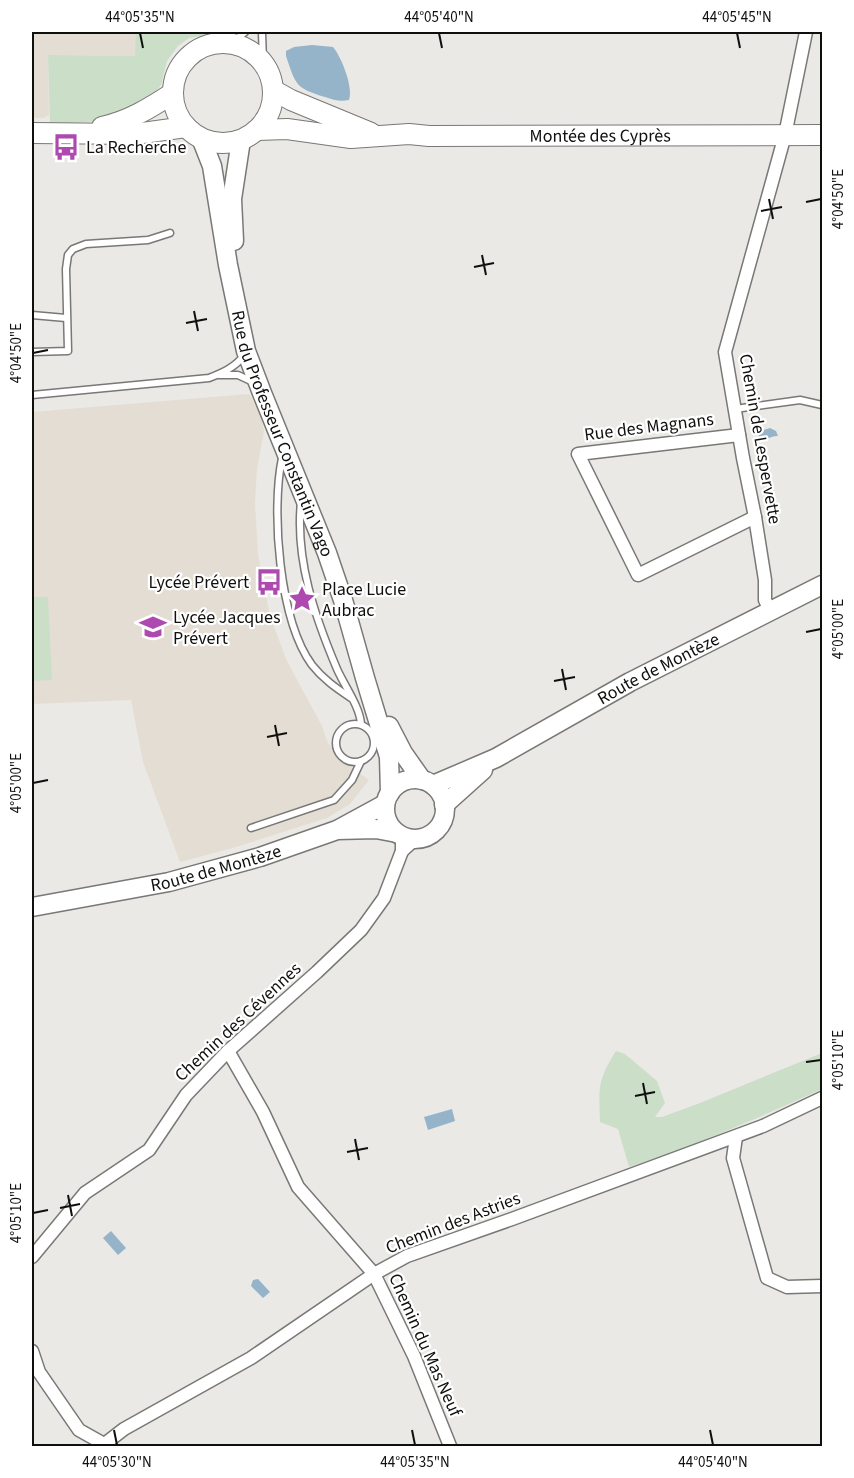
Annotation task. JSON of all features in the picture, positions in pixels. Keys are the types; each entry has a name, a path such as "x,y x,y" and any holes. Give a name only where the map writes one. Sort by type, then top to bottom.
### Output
{"main road":[{"path":"238,37 263,63 270,75 273,90 272,105 266,118 249,135 228,143 214,142 193,133 178,117 172,93 178,72 191,54 203,46 238,37"},
{"name":"Montée des Cyprès","path":"273,90 291,100 376,135"},
{"path":"74,134 122,123 148,110 172,93"},
{"name":"Montée des Cyprès","path":"249,135 287,129 351,138 376,135 822,135"},
{"path":"32,133 193,133"}],"street":[{"name":"Chemin de Lespervette","path":"770,610 765,600 765,580 734,409 726,348 785,135 806,32"},
{"name":"Rue du Professeur Constantin Vago","path":"193,133 212,166 228,265 246,351 327,553 389,757 387,798"},
{"name":"Rue du Professeur Constantin Vago","path":"249,135 232,199 236,263 251,330 280,417 339,551 383,712 403,753 428,783"},
{"name":"Rue des Magnans","path":"739,435 578,454 638,575 755,517"},
{"name":"Route de Montèze","path":"428,783 496,758 630,682 822,585"},
{"name":"Route de Montèze","path":"444,805 496,758"},
{"path":"337,831 387,798 404,781 428,783 442,798 444,816 433,833 424,838 404,840 387,820 387,798"},
{"name":"Route de Montèze","path":"32,907 168,882 240,864 337,831 376,830 404,840"},
{"name":"Chemin des Cévennes","path":"32,1257 85,1193 149,1150 186,1095 228,1051 361,930 384,898 404,840"},
{"name":"Chemin du Mas Neuf","path":"228,1051 263,1113 298,1187 374,1274 414,1356 450,1446"},
{"name":"Chemin des Astries","path":"32,1351 39,1372 79,1430 103,1445 124,1429 251,1358 374,1274 406,1256 735,1137 822,1098"},
{"path":"735,1137 733,1158 767,1278 787,1287 822,1286"}],"lane":[{"path":"262,32 263,63"},
{"path":"32,352 68,351 66,269 68,255 73,249 86,244 148,240 170,234"},
{"path":"32,315 66,318"},
{"path":"32,395 209,378 241,360 246,351"},
{"path":"216,375 238,375 258,385"},
{"path":"734,409 800,400 822,405"},
{"path":"284,448 277,511 286,599 294,625 311,663 324,680 351,698"},
{"path":"302,490 300,528 308,587 319,626 360,716 361,724"},
{"path":"251,828 334,800 352,780 361,762 370,755 374,744 371,732 361,724 348,724 338,733 336,746 342,758 361,762"},
{"path":"374,744 389,757"}],"shaded area":[{"path":"32,32 136,32 136,56 48,55 49,115 44,118 32,118"},
{"name":"Lycée Jacques Prévert","path":"249,394 260,412 264,431 257,469 255,503 258,554 270,616 287,661 322,726 328,743 341,760 369,780 350,804 327,818 180,862 143,762 131,700 32,704 32,412"}],"green space":[{"path":"136,32 225,32 189,38 178,46 167,61 161,85 154,94 123,109 105,121 50,124 48,55 135,56"},
{"path":"32,597 48,597 52,680 32,681"},
{"path":"616,1051 625,1054 657,1081 665,1103 655,1117 662,1117 700,1103 822,1053 822,1089 727,1131 629,1167 618,1129 600,1122 600,1085 605,1070"}],"water":[{"path":"312,45 333,47 336,51 348,80 349,100 337,100 315,94 298,84 286,51 294,47"},
{"path":"770,428 776,431 778,436 759,438 760,431"},
{"path":"452,1109 455,1121 428,1130 424,1117"},
{"path":"111,1231 126,1248 118,1255 103,1238"},
{"path":"258,1279 270,1292 263,1298 251,1286 253,1280"}],"place":[{"name":"La Recherche","path":"66,147"},
{"name":"Lycée Prévert","path":"269,582"},
{"name":"Place Lucie Aubrac","path":"302,599"},
{"name":"Lycée Jacques Prévert","path":"153,627"}]}
